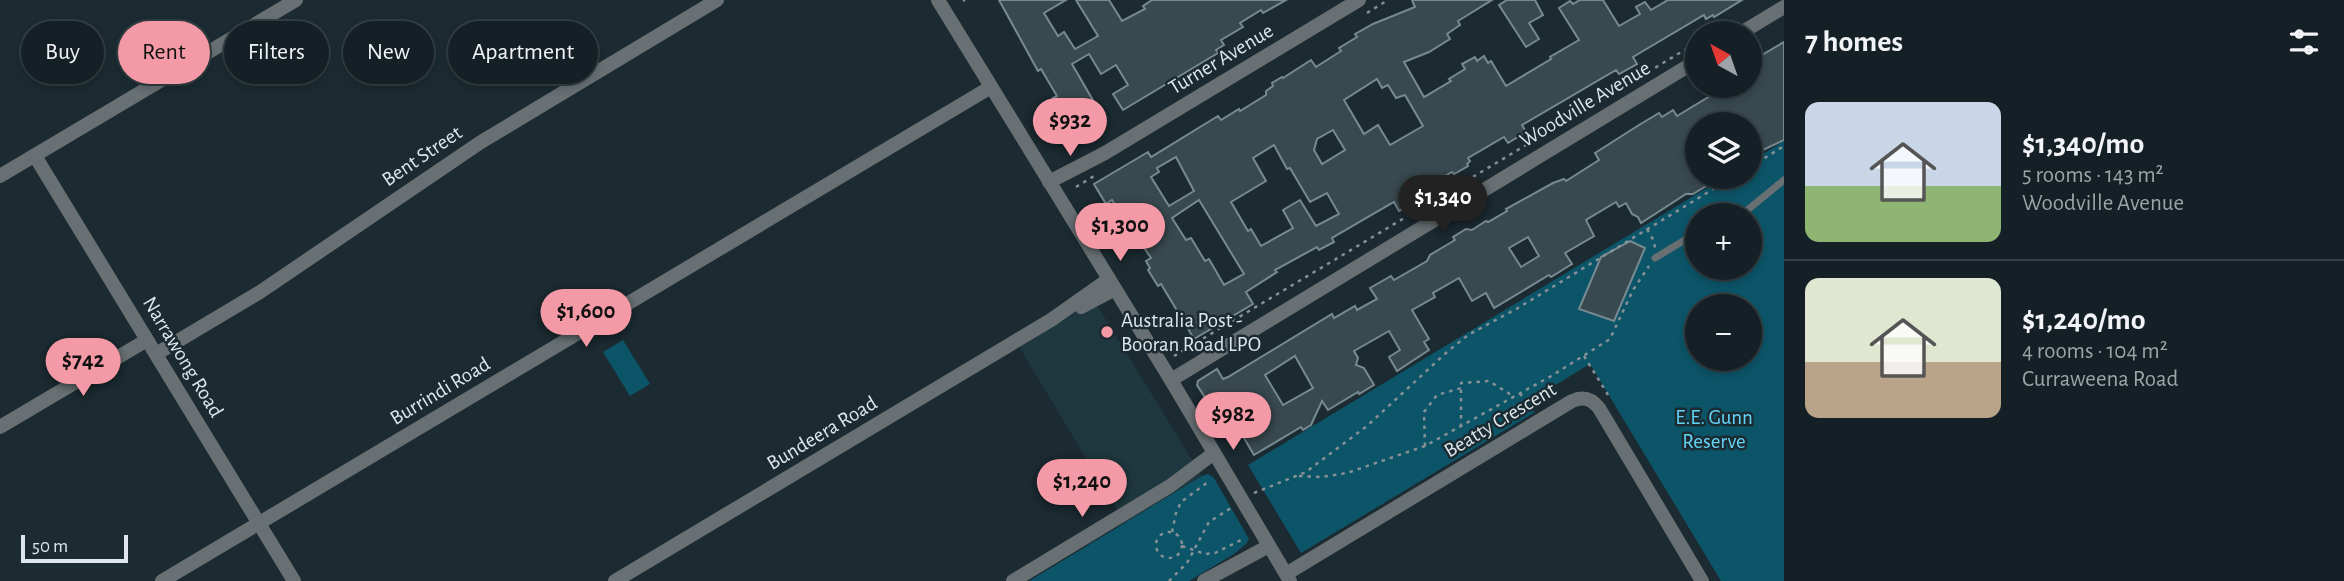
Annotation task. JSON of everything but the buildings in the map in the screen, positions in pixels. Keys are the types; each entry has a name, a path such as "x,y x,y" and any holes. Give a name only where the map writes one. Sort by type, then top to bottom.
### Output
{"street":[{"path":"2,171 35,156 296,0"},
{"name":"Bent Street","path":"156,354 260,292 481,142 717,0"},
{"name":"Turner Avenue","path":"1052,186 1359,0"},
{"path":"951,1 991,87 1288,577"},
{"path":"1761,21 1784,7"},
{"name":"Woodville Avenue","path":"1171,380 1685,68"},
{"name":"Burrindi Road","path":"162,581 991,87"},
{"name":"Narrawong Road","path":"35,156 294,581"},
{"name":"Bundeera Road","path":"615,581 1112,284"},
{"path":"0,427 147,340"},
{"name":"Beatty Crescent","path":"1288,577 1578,398 1588,399 1596,404 1696,579"},
{"path":"1013,581 1216,457"},
{"path":"1203,581 1267,542"}],"lane":[{"path":"1756,203 1784,180"},
{"path":"1655,258 1685,240"}],"path":[{"path":"1174,356 1685,50"},
{"path":"1762,160 1784,146"},
{"path":"1299,476 1367,426 1457,343 1713,189"},
{"path":"1252,494 1272,484 1299,476 1340,475 1425,446 1610,339 1633,290 1655,258 1654,241 1647,229"},
{"path":"1461,427 1461,383 1489,382 1513,396"},
{"path":"1425,446 1424,412 1437,395 1461,388"},
{"path":"1520,393 1537,422"},
{"path":"1172,533 1181,502 1208,482"},
{"path":"1169,581 1187,563 1209,522 1232,508"},
{"path":"1172,533 1178,536 1182,547 1178,554 1170,557 1158,552 1156,544 1160,536 1172,533"},
{"path":"1182,547 1215,553 1243,539"}],"shaded area":[{"path":"1087,289 1202,476 1125,523 1012,335"}],"green space":[{"name":"E.E. Gunn Reserve","path":"1784,141 1784,581 1721,581 1590,364 1529,401 1535,412 1301,553 1248,465 1705,189 1762,189 1762,155"},
{"path":"623,340 650,384 630,396 603,352"},
{"path":"1208,474 1214,478 1249,539 1234,554 1189,581 1029,581 1202,476"}],"place":[{"name":"Australia Post - Booran Road LPO","path":"1107,332"}]}
